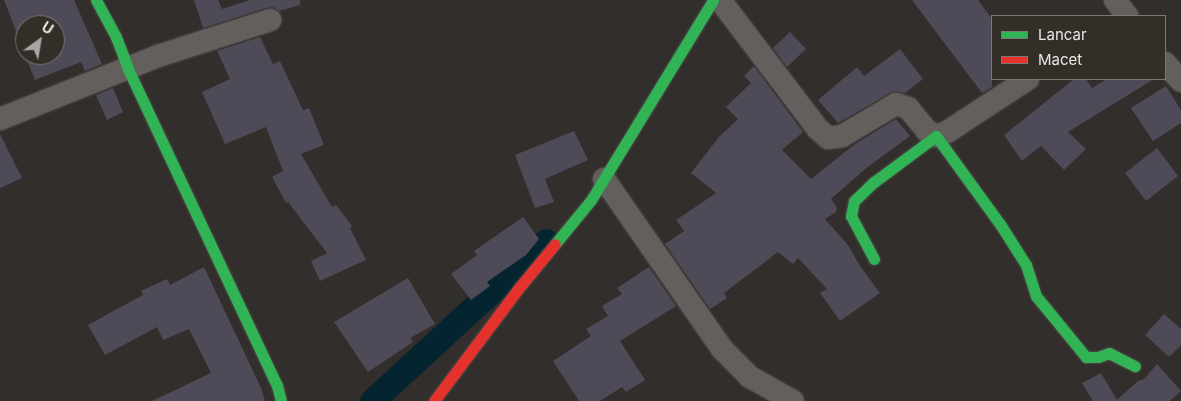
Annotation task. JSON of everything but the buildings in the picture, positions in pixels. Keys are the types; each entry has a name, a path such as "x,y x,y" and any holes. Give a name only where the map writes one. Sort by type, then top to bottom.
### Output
{"street":[{"path":"96,0 116,37 142,63 281,401"},
{"path":"434,401 518,289 575,222 604,180 713,0"},
{"path":"720,0 816,128 828,138 842,136 896,104 908,108 927,131 936,136 1000,224 1026,265 1036,296 1086,357 1098,357 1109,353 1135,366"},
{"path":"0,119 142,63 270,20"},
{"path":"1166,64 1181,81"},
{"path":"874,258 850,216 854,201 874,182 936,136 947,132 1026,80"},
{"path":"604,180 722,349 750,377 793,401"}],"waterway":[{"path":"372,401 546,241"}],"traffic: fast":[{"path":"96,0 116,37 128,69 277,385 281,401"},
{"path":"555,244 591,200 713,0"},
{"path":"874,259 851,216 854,201 874,182 936,136 1000,224 1026,265 1036,296 1086,357 1098,357 1109,353 1135,366"}],"traffic: jam":[{"path":"434,401 518,289 555,244"}]}
